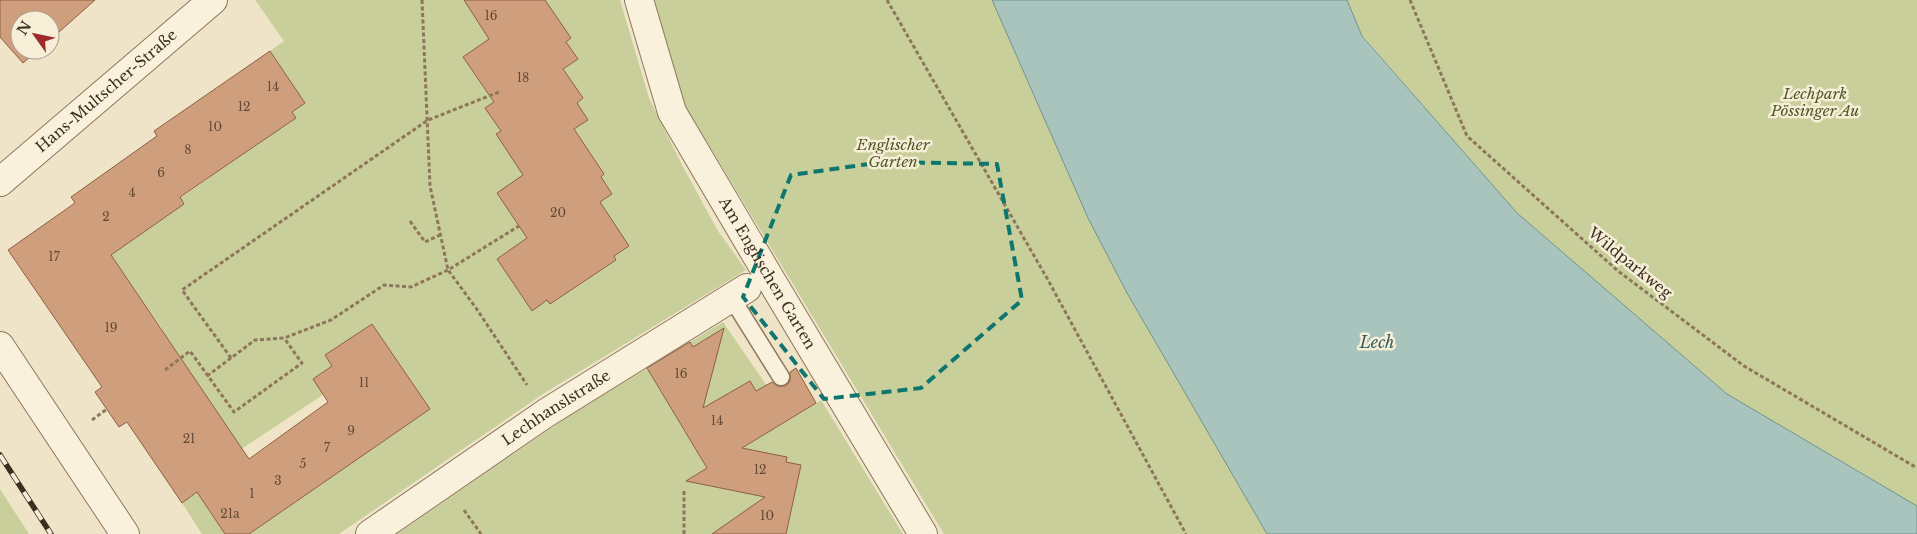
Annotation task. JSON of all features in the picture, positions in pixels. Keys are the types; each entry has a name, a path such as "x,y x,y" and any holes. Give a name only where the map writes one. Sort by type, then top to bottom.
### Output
{"street":[{"name":"Hans-Multscher-Straße","path":"0,182 213,0"},
{"name":"Am Englischen Garten","path":"640,0 672,112 923,534"},
{"name":"Lechhanslstraße","path":"370,534 546,413 739,292"},
{"path":"0,346 125,534"}],"lane":[{"path":"739,292 781,377"}],"path":[{"path":"422,0 430,186 448,270 476,308 546,413"},
{"path":"887,0 1048,280 1186,534"},
{"name":"Wildparkweg","path":"1410,0 1467,136 1618,271 1744,366 1917,468"},
{"path":"231,358 182,290 428,120 499,92"},
{"path":"410,221 425,242 440,235"},
{"path":"207,376 255,340 284,338 331,320 384,285 411,287 448,270 519,226"},
{"path":"164,370 190,351 234,412 302,363 284,338"},
{"path":"684,491 684,534"}],"highlighted area":[{"path":"883,162 997,164 1022,300 921,388 824,399 743,297 791,175"}],"green space":[{"path":"255,0 620,0 649,98 682,165 718,231 746,270 543,394 339,534 249,534 430,409 371,324 325,355 338,375 313,379 324,394 240,450 139,347 163,330 110,255 184,204 180,198 209,178 205,172 218,163 222,169 238,158 234,152 247,143 252,149 266,138 276,123 281,129 296,118 292,112 305,103 270,51 284,41"},
{"name":"Englischer Garten","path":"654,0 992,0 1088,218 1127,293 1267,534 944,534 684,104"},
{"name":"Lechpark Pössinger Au","path":"1347,0 1917,0 1917,506 1727,394 1517,213 1362,35"},
{"path":"723,322 788,420 821,400 903,534 397,534 573,413"},
{"path":"210,484 203,501 225,534 202,534 182,503"},
{"path":"0,489 29,534 0,534"}],"water":[{"name":"Lech","path":"992,0 1347,0 1362,36 1517,213 1727,394 1917,506 1917,534 1267,534 1127,293 1088,218"}],"building":[{"path":"0,0 95,0 60,31 60,10 10,10 10,48 0,37"},
{"path":"464,0 545,0 571,38 566,42 578,59 563,69 583,98 577,103 588,120 574,129 604,174 601,177 612,194 600,202 629,246 614,256 616,260 550,304 547,300 532,311 497,259 527,238 497,193 523,175 496,134 501,131 485,108 494,102 463,57 489,39"},
{"path":"270,51 305,103 292,112 296,118 180,197 184,204 111,255 249,459 328,402 313,379 332,366 325,355 372,324 430,409 249,534 225,534 197,492 182,503 127,422 119,427 95,392 102,387 8,250 75,203 71,197 157,136 154,131"},
{"path":"724,328 703,408 750,381 756,391 772,382 777,386 786,386 790,381 790,372 796,368 816,403 742,448 787,457 786,462 801,465 786,534 712,534 765,497 686,481 707,468 647,368 690,342 693,347"}],"railway":[{"path":"0,455 51,534"}]}
